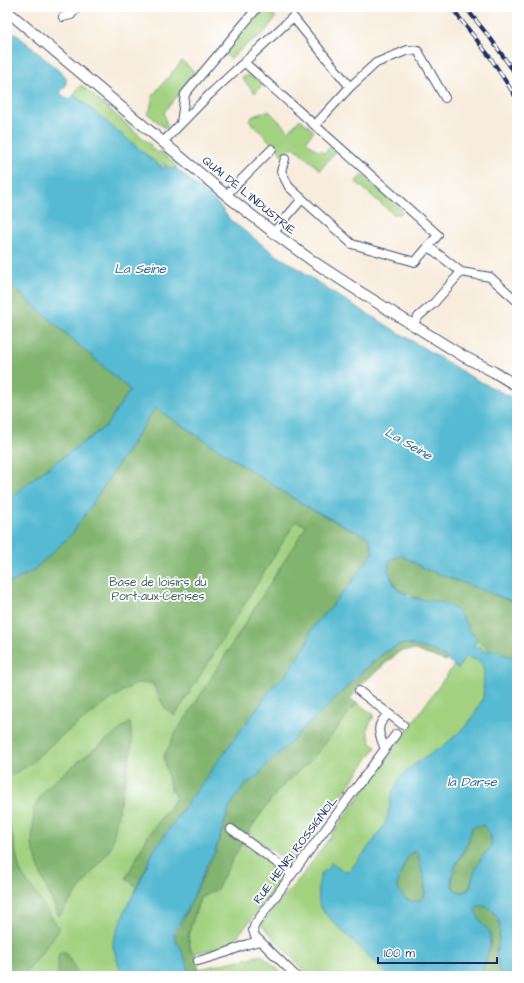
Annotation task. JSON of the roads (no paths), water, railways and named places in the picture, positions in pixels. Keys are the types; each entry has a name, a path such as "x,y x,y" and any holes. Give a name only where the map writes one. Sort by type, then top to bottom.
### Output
{"main road":[{"name":"QUAI DE L'INDUSTRIE","path":"7,11 226,195 314,262 463,356 494,372 516,381"}],"street":[{"path":"63,17 70,15 77,7"},
{"path":"181,123 186,94 258,7"},
{"path":"163,142 181,123 293,17 350,87"},
{"path":"315,126 350,87 376,63 408,50 418,51 445,98"},
{"path":"244,63 438,235 415,262 352,244 289,187 281,171 285,159"},
{"path":"226,195 272,149"},
{"path":"274,232 302,199"},
{"path":"428,246 461,272 490,276 517,301"},
{"path":"412,325 419,316 434,303 461,272"},
{"path":"359,691 403,725"},
{"path":"385,749 379,733 379,728 382,720 389,714"},
{"name":"RUE HENRI ROSSIGNOL","path":"260,941 255,936 253,930 255,924 396,734"},
{"path":"231,829 292,874"},
{"path":"198,961 260,941 296,976"}],"water":[{"name":"La Seine","path":"15,33 66,77 66,85 60,93 69,100 74,95 162,168 165,165 170,169 176,168 220,206 230,220 276,255 298,268 327,289 473,378 517,400 517,603 423,568 401,555 390,560 388,571 398,590 405,593 409,597 441,602 455,609 477,639 473,646 475,648 480,646 482,650 487,652 490,650 496,651 517,659 517,976 502,976 500,973 496,954 500,933 500,923 492,911 487,907 479,906 475,910 481,922 490,932 490,946 481,976 389,976 326,915 319,904 318,887 321,874 331,863 343,871 350,870 383,827 387,818 392,793 401,776 411,767 447,743 467,725 483,698 484,673 482,664 477,660 465,657 458,669 445,657 431,650 407,644 398,645 380,656 355,678 325,709 267,764 258,776 245,785 230,806 215,852 207,865 191,902 174,934 174,938 181,949 188,966 188,976 122,976 113,946 113,941 125,911 154,850 273,686 288,673 307,644 311,630 319,619 331,608 348,587 373,552 369,538 305,506 155,408 73,533 35,569 7,585 7,501 34,478 106,426 130,390 7,282 7,37","holes":["482,825 490,835 490,846 479,862 469,889 464,892 458,891 453,887 452,882 454,869 467,844 472,827","413,852 418,854 425,891 425,895 422,899 414,901 405,898 397,886 405,862"]}],"railway":[{"path":"451,7 490,57 517,99"},
{"path":"465,7 491,39 517,76"}],"park label":[{"name":"Base de loisirs du Port-aux-Cerises","path":"158,589"}],"water label":[{"name":"la Darse","path":"472,781"}]}
